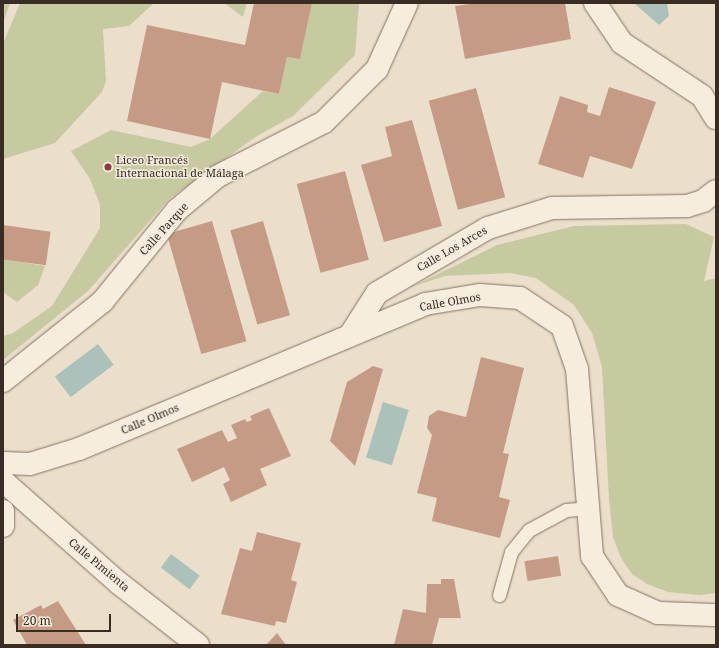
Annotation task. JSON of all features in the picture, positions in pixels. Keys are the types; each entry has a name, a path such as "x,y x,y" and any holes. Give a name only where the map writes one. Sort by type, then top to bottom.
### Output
{"street":[{"name":"Calle Parque","path":"3,381 102,302 177,210 218,176 324,122 377,69 407,3"},
{"path":"595,3 622,42 709,95 716,118"},
{"name":"Calle Los Arces","path":"352,332 377,293 488,228 552,208 687,206 703,201 716,191"},
{"name":"Calle Olmos","path":"3,463 30,464 79,449 352,332 425,304 480,295 520,298 562,326 577,369 592,556 618,595 658,613 716,615"},
{"name":"Calle Pimienta","path":"3,481 114,578 198,645"},
{"path":"3,511 3,526"}],"lane":[{"path":"499,595 511,552 529,530 566,510 587,508"}],"green space":[{"path":"3,3 10,3 4,20 3,20"},
{"path":"20,3 154,3 129,26 103,29 106,81 102,92 55,143 3,159 3,44"},
{"path":"224,3 247,3 243,17"},
{"path":"312,3 359,3 355,55 293,116 257,136 169,199 88,291 3,360 3,336 13,333 52,306 100,228 100,205 90,179 71,151 111,130 191,147 210,139 263,91 279,94 287,57 300,59"},
{"path":"686,224 714,237 704,281 716,278 716,593 699,595 668,592 647,584 632,574 621,558 613,537 609,500 602,367 592,333 574,305 536,278 510,273 445,276 414,286 497,245 574,226"},
{"path":"3,259 45,266 38,285 17,302 3,292"}],"water":[{"path":"634,3 667,3 669,16 659,25"},
{"path":"98,344 114,365 71,397 55,376"},
{"path":"383,402 409,410 392,465 366,457"},
{"path":"171,554 200,576 190,589 161,568"}],"building":[{"path":"254,3 312,3 300,59 287,57 279,94 222,82 210,139 127,121 147,25 245,45"},
{"path":"477,3 565,3 571,39 465,59 455,6"},
{"path":"609,87 656,102 632,169 590,156 583,178 538,164 560,96 588,105 587,112 600,116"},
{"path":"476,88 505,197 458,210 429,101"},
{"path":"412,120 442,226 384,242 361,165 392,156 385,127"},
{"path":"345,171 369,260 321,273 297,184"},
{"path":"212,221 246,341 201,354 167,234"},
{"path":"263,221 290,315 257,325 230,230"},
{"path":"3,225 51,232 46,265 3,259"},
{"path":"481,357 524,368 503,453 509,454 499,497 510,500 500,538 432,521 437,498 417,493 432,435 427,428 429,416 438,410 466,417"},
{"path":"373,366 383,369 355,466 330,441 347,382"},
{"path":"269,408 291,456 260,469 267,485 231,502 223,484 230,480 224,467 192,482 177,449 222,430 228,442 237,438 231,425 245,419 247,422 252,420 250,416"},
{"path":"257,532 301,543 291,580 297,582 286,623 276,621 275,626 221,614 240,548 252,551"},
{"path":"558,556 561,576 528,581 524,561"},
{"path":"441,579 454,579 461,618 439,618 432,645 394,645 403,609 426,613 427,584 441,584"},
{"path":"58,601 86,645 27,645 13,620 41,605 43,609"},
{"path":"277,633 286,645 266,645"}],"place":[{"name":"Liceo Francés Internacional de Málaga","path":"108,167"}]}
